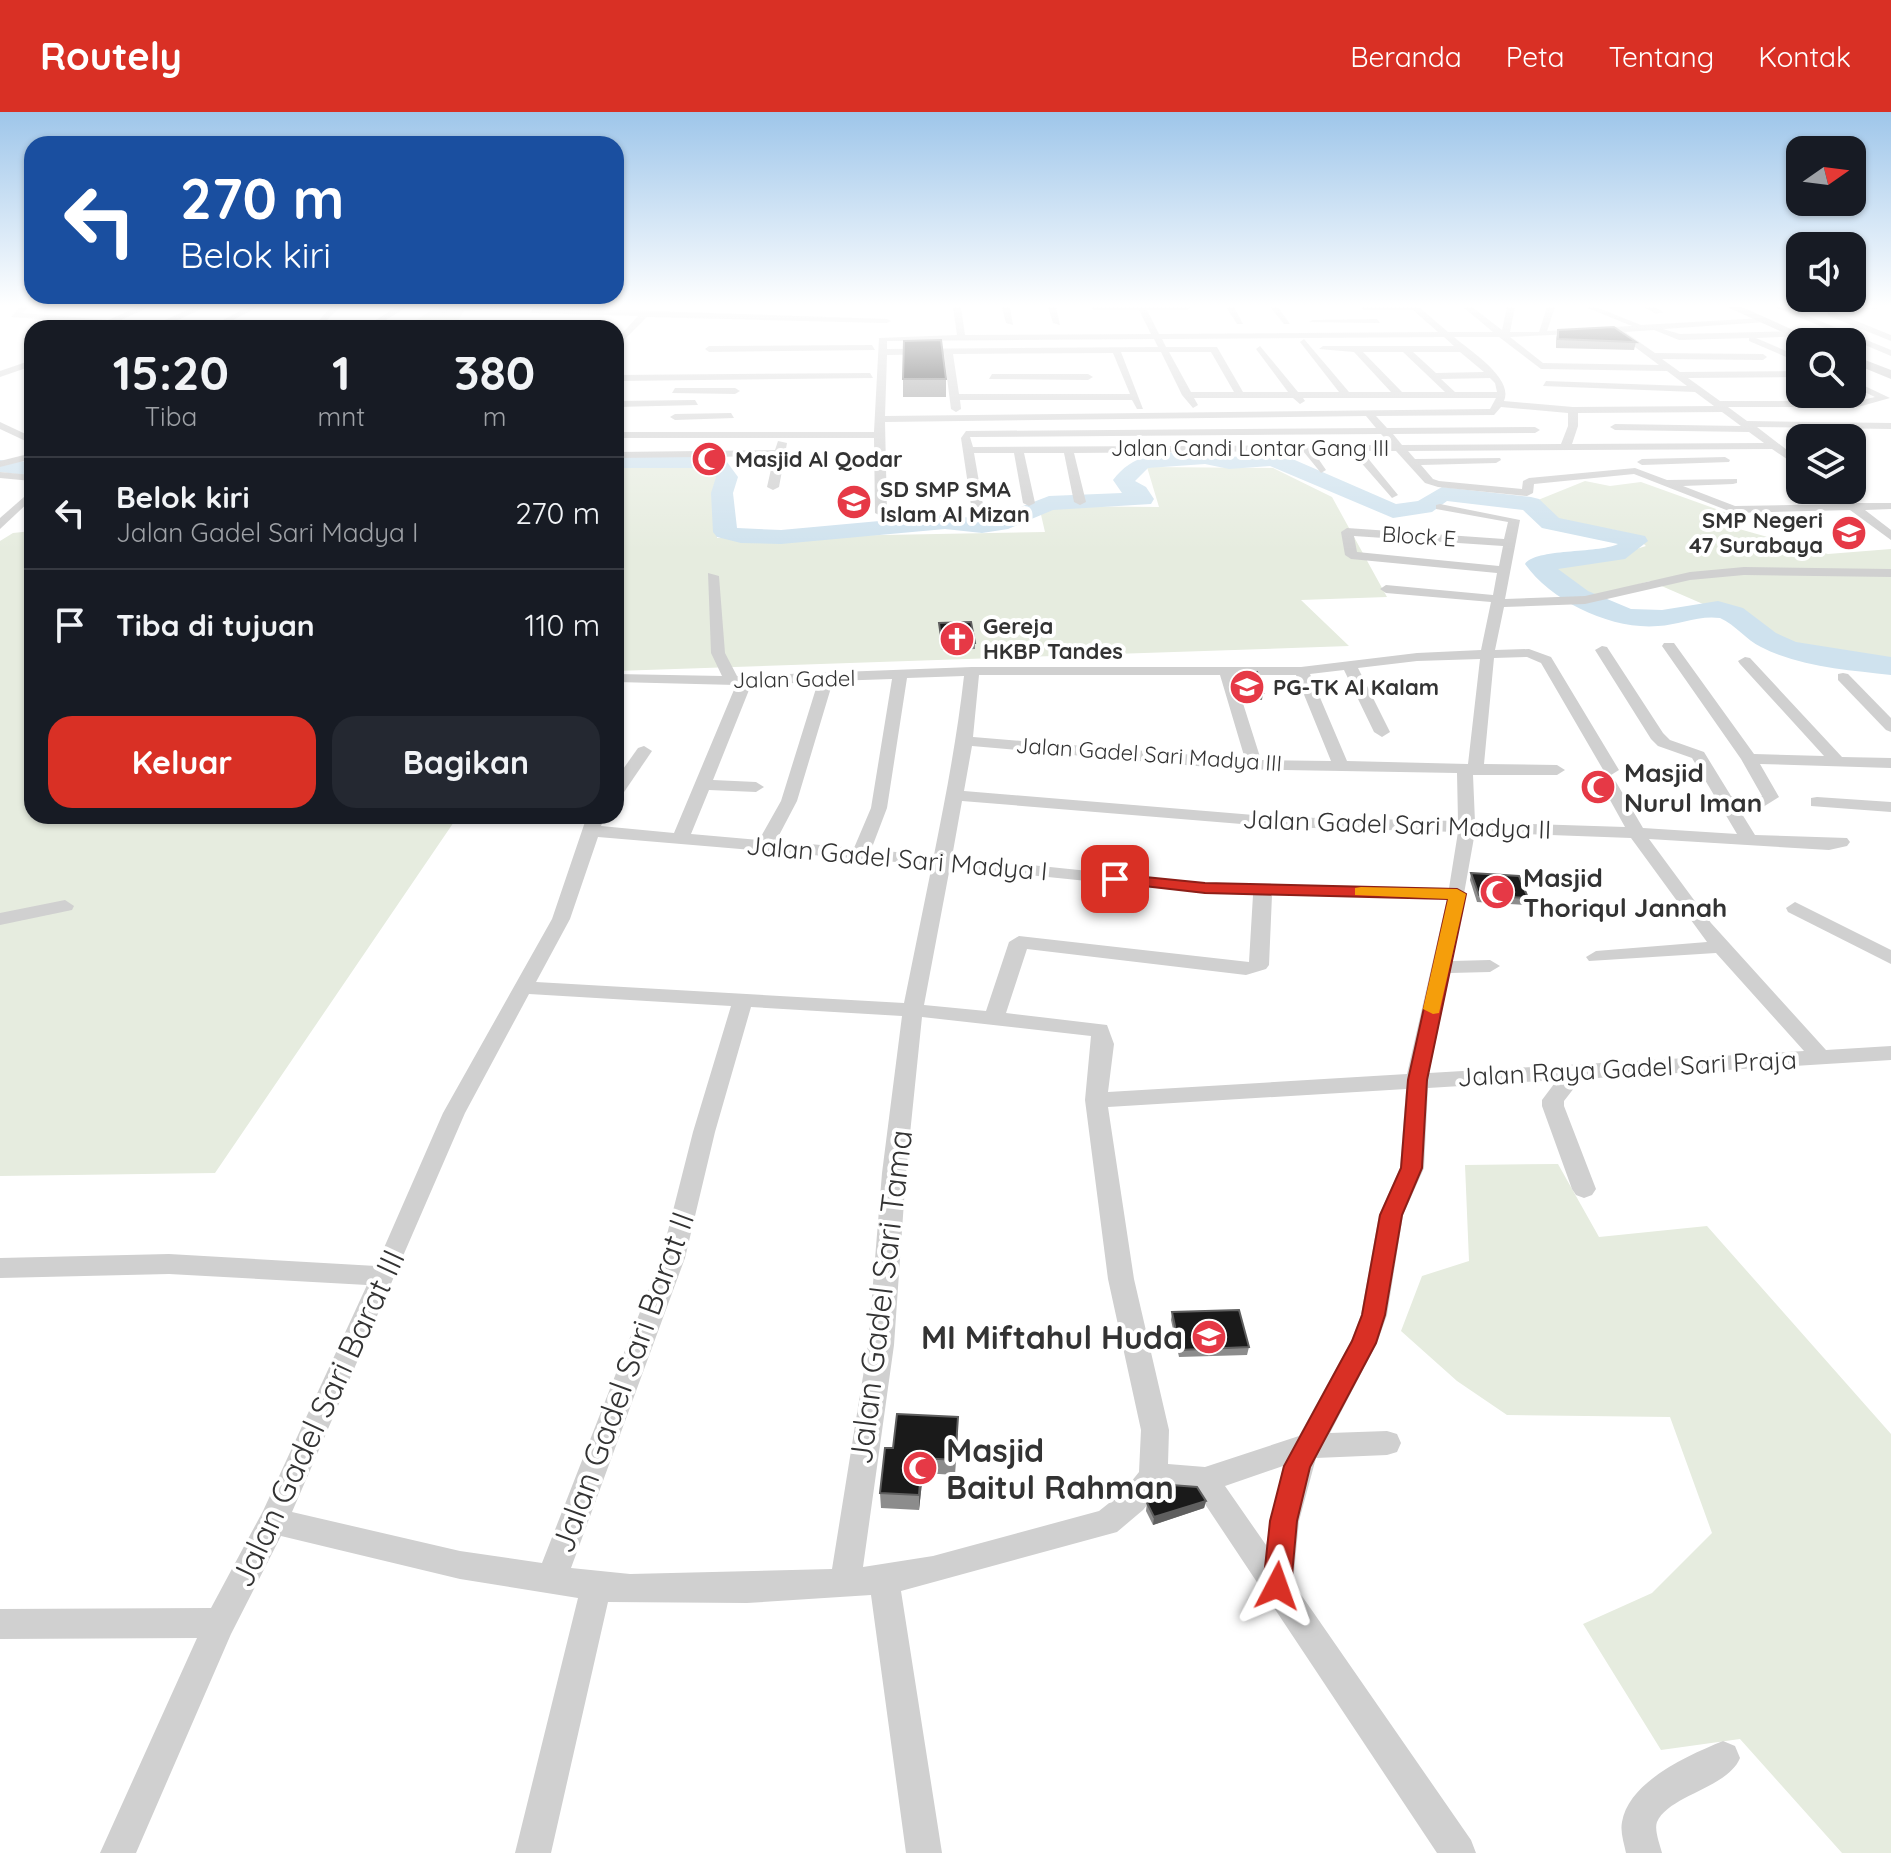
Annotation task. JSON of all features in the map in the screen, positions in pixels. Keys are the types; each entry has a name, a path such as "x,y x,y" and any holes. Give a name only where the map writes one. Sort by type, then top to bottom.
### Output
{"street":[{"path":"873,388 868,412 881,513"},
{"path":"873,435 880,416 878,388"},
{"path":"954,388 966,434 977,505"},
{"path":"994,388 995,397"},
{"path":"1058,388 1060,397"},
{"path":"1091,388 1094,397"},
{"path":"1131,388 1143,415"},
{"path":"1183,388 1218,446"},
{"path":"1236,388 1240,395"},
{"path":"1291,388 1310,413"},
{"path":"1341,388 1346,395"},
{"path":"1393,388 1399,395"},
{"path":"1446,388 1453,395"},
{"path":"868,412 880,416 960,417 1487,413 1494,412 1501,399 1500,388"},
{"path":"1629,388 1786,395"},
{"path":"1697,388 1786,454"},
{"path":"1866,389 1888,398"},
{"path":"659,391 735,391 731,416 722,436"},
{"path":"1187,395 1453,395 1573,410 1786,402"},
{"path":"955,397 1135,397"},
{"path":"1866,397 1888,398"},
{"path":"624,404 731,403"},
{"path":"1531,459 1539,408"},
{"path":"1565,448 1573,426 1573,410"},
{"path":"1369,414 1433,483 1528,487 1635,471 1734,510 1891,506"},
{"path":"1094,415 1122,463"},
{"path":"659,417 731,416"},
{"path":"0,425 24,437"},
{"path":"1615,427 1891,426"},
{"path":"966,434 1535,430"},
{"path":"624,435 873,435"},
{"path":"773,487 783,436"},
{"path":"0,438 24,450"},
{"name":"Jalan Candi Lontar Gang III","path":"968,450 1218,446 1775,446"},
{"path":"1304,446 1321,470"},
{"path":"1352,446 1392,495"},
{"path":"1692,446 1713,460"},
{"path":"1068,448 1080,502"},
{"path":"624,454 655,449 780,453"},
{"path":"1018,449 1029,503"},
{"path":"4,463 24,457"},
{"path":"1412,462 1585,458"},
{"path":"1754,459 1786,461"},
{"path":"1642,462 1740,460"},
{"path":"0,475 24,477"},
{"path":"1663,483 1733,481"},
{"path":"0,525 24,501"},
{"path":"1848,505 1891,536"},
{"path":"1277,1586 1290,1490 1305,1446 1364,1343 1374,1315 1391,1215 1412,1168 1417,1080 1457,894 1467,826 1465,773 1476,767 1488,652 1511,543 1512,517 1440,507"},
{"name":"Block E","path":"1506,570 1348,553 1349,531 1511,543"},
{"path":"1386,589 1498,601 1591,599 1707,574 1772,569 1891,573"},
{"path":"681,838 703,785 738,681 718,653 713,576"},
{"path":"1669,646 1749,759 1771,797 1763,802 1726,801"},
{"path":"1602,650 1657,736 1664,743 1698,755 1748,838"},
{"name":"Jalan Gadel","path":"624,682 826,680 972,671 1301,671 1488,652 1542,655 1610,776 1633,832"},
{"path":"1745,661 1837,761"},
{"path":"1350,667 1382,732"},
{"name":"Jalan Gadel Sari Tama","path":"845,1583 881,1345 894,1173 913,1010 952,795 965,741 972,671"},
{"path":"1301,671 1341,765"},
{"path":"1226,672 1255,765"},
{"path":"860,854 879,808 900,675"},
{"path":"1843,677 1891,727"},
{"path":"765,846 789,801 826,680"},
{"name":"Jalan Gadel Sari Madya III","path":"965,741 1255,765 1557,770"},
{"path":"624,780 644,751"},
{"path":"1749,759 1891,763"},
{"path":"703,785 756,787"},
{"name":"Jalan Gadel Sari Madya II","path":"952,795 1277,822 1633,832 1829,845 1841,842"},
{"path":"1817,802 1891,807"},
{"name":"Jalan Gadel Sari Barat III","path":"118,1853 220,1623 273,1521 454,1113 561,919 595,824"},
{"name":"Jalan Gadel Sari Madya I","path":"615,824 681,838 1205,888 1457,894"},
{"path":"1633,832 1673,891 1822,1058"},
{"path":"995,1016 1019,942 1246,969 1259,965 1263,889"},
{"path":"0,919 65,906"},
{"path":"1795,908 1891,958"},
{"path":"1596,957 1720,947"},
{"path":"1442,967 1490,966"},
{"path":"273,1521 460,1565 596,1586 688,1589 845,1583 884,1580 1107,1522 1133,1501 1153,1476 1155,1430 1121,1279 1096,1100 1103,1044 1100,1030 995,1016 913,1010 525,988"},
{"name":"Jalan Gadel Sari Barat II","path":"551,1579 673,1258 704,1132 743,999"},
{"name":"Jalan Raya Gadel Sari Praja","path":"1096,1100 1891,1053"},
{"path":"1575,1071 1553,1100 1553,1106 1584,1189"},
{"path":"0,1268 169,1264 384,1276"},
{"path":"1153,1476 1205,1480 1305,1446 1387,1443"},
{"path":"1205,1480 1458,1853"},
{"path":"884,1580 924,1853"},
{"path":"533,1853 596,1586"},
{"path":"0,1624 220,1623"},
{"path":"1644,1853 1639,1832 1641,1816 1655,1799 1723,1758"}],"shaded area":[{"path":"674,458 716,470 717,538 1045,532 1039,506 1159,507 1147,467 1273,468 1332,497 1387,597 1301,600 1349,646 624,671 624,464"},
{"path":"1585,481 1610,486 1641,482 1730,514 1725,525 1828,554 1891,549 1891,663 1802,650 1766,634 1734,609 1703,604 1650,581 1593,597 1551,568 1558,563 1601,560 1646,546 1636,538 1611,529 1569,524 1544,517 1538,500"},
{"path":"24,532 24,824 453,824 215,1173 0,1176 0,541 13,533"},
{"path":"1558,1164 1599,1237 1707,1226 1891,1434 1891,1853 1842,1853 1740,1739 1661,1750 1583,1624 1652,1593 1712,1533 1670,1417 1507,1415 1457,1381 1401,1331 1422,1276 1469,1261 1465,1165"}],"building":[{"name":"Gereja HKBP Tandes","path":"971,622 975,643 942,644 939,623"},
{"path":"1239,672 1257,672 1263,693 1246,693"},
{"name":"Masjid Thoriqul Jannah","path":"1471,873 1519,876 1528,898 1479,895"},
{"name":"MI Miftahul Huda","path":"1239,1310 1249,1347 1180,1350 1172,1312"},
{"name":"Masjid Baitul Rahman","path":"897,1414 958,1417 955,1460 922,1458 919,1495 880,1493 885,1448 893,1448"},
{"path":"1171,1485 1197,1487 1206,1501 1154,1517 1147,1503 1159,1489"}],"waterway":[{"path":"624,462 693,462 719,467 727,477 722,493 725,532 741,536 781,537 945,522 982,526 1000,524 1049,503 1143,499 1138,492 1125,486 1124,480 1141,463 1161,459 1205,458 1229,463 1273,459 1393,511 1424,507 1442,494 1531,504 1550,523 1636,541 1616,554 1538,564 1564,586 1595,605 1629,617 1646,619 1718,609 1733,613 1766,639 1786,648 1830,658 1891,666"},
{"path":"0,466 24,468"}],"slow traffic":[{"path":"1361,892 1457,894 1433,1009"}],"place":[{"name":"Masjid Al Qodar","path":"709,459"},
{"name":"SD SMP SMA Islam Al Mizan","path":"854,502"},
{"name":"SMP Negeri 47 Surabaya","path":"1849,533"},
{"name":"Gereja HKBP Tandes","path":"957,639"},
{"name":"PG-TK Al Kalam","path":"1247,687"},
{"name":"Masjid Nurul Iman","path":"1598,787"},
{"name":"Masjid Thoriqul Jannah","path":"1497,892"},
{"name":"MI Miftahul Huda","path":"1209,1337"},
{"name":"Masjid Baitul Rahman","path":"920,1468"}],"route":[{"path":"1115,879 1205,888 1457,894 1417,1080 1412,1168 1391,1215 1374,1315 1364,1343 1305,1446 1297,1466 1279,1548 1277,1586"}]}
